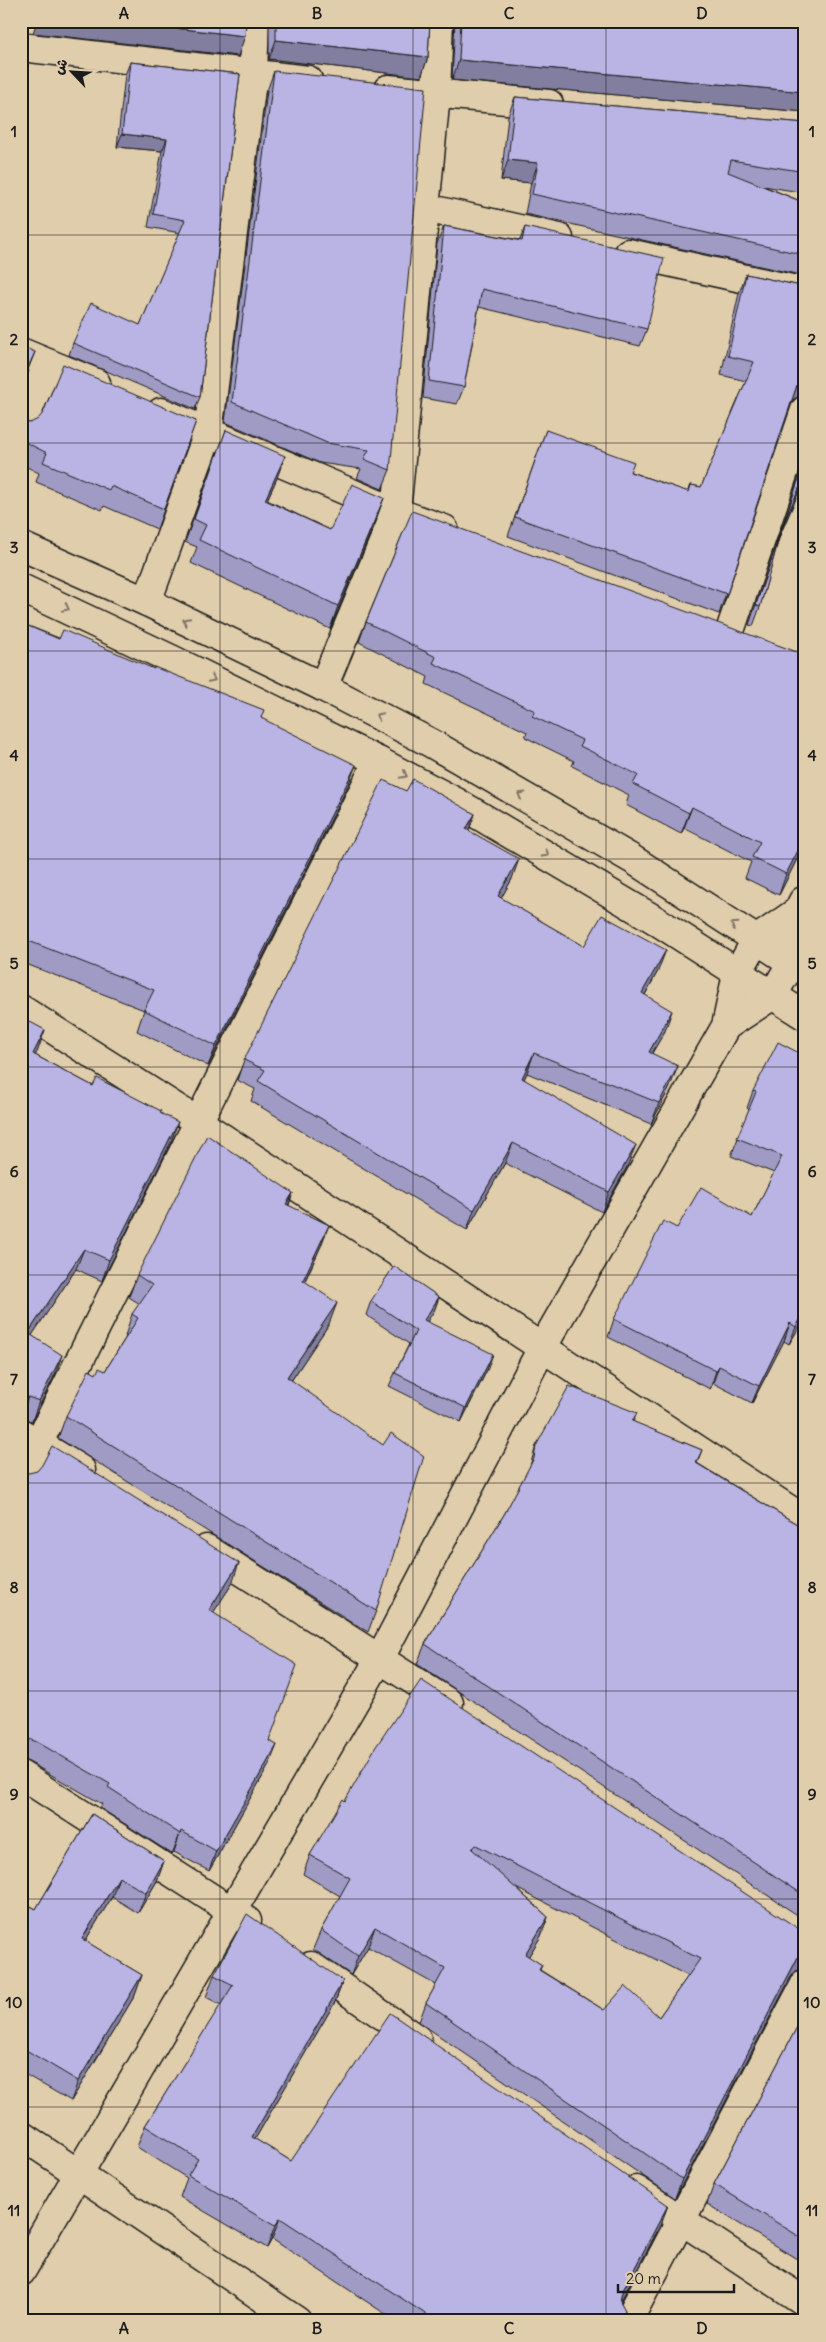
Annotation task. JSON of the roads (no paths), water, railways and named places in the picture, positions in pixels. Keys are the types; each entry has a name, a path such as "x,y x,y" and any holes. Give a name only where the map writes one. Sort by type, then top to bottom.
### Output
{"street":[{"path":"147,602 208,433 253,73 255,21"},
{"path":"323,687 396,512 436,94 439,21"},
{"path":"21,47 330,82"},
{"path":"359,85 576,107"},
{"path":"426,208 805,292"},
{"path":"21,352 396,512 470,539"},
{"path":"21,427 48,363"},
{"path":"729,634 805,410"},
{"path":"21,546 147,602 323,687 431,743 616,850 798,966"},
{"path":"21,588 378,761 458,803 652,918 736,974 805,1016"},
{"path":"701,624 754,643"},
{"path":"21,1478 30,1438 200,1123 378,761"},
{"path":"21,2272 380,1658 542,1348 726,1026 736,974 756,940 802,904"},
{"path":"726,1026 773,995 798,966 802,904"},
{"path":"21,1009 200,1123 805,1520"},
{"path":"30,1438 106,1486"},
{"path":"189,1538 472,1718"},
{"path":"21,1775 264,1933"},
{"path":"288,1950 435,2051"},
{"path":"628,2321 679,2220 805,1984"},
{"path":"21,2135 297,2321"},
{"path":"614,2175 805,2302"}]}
